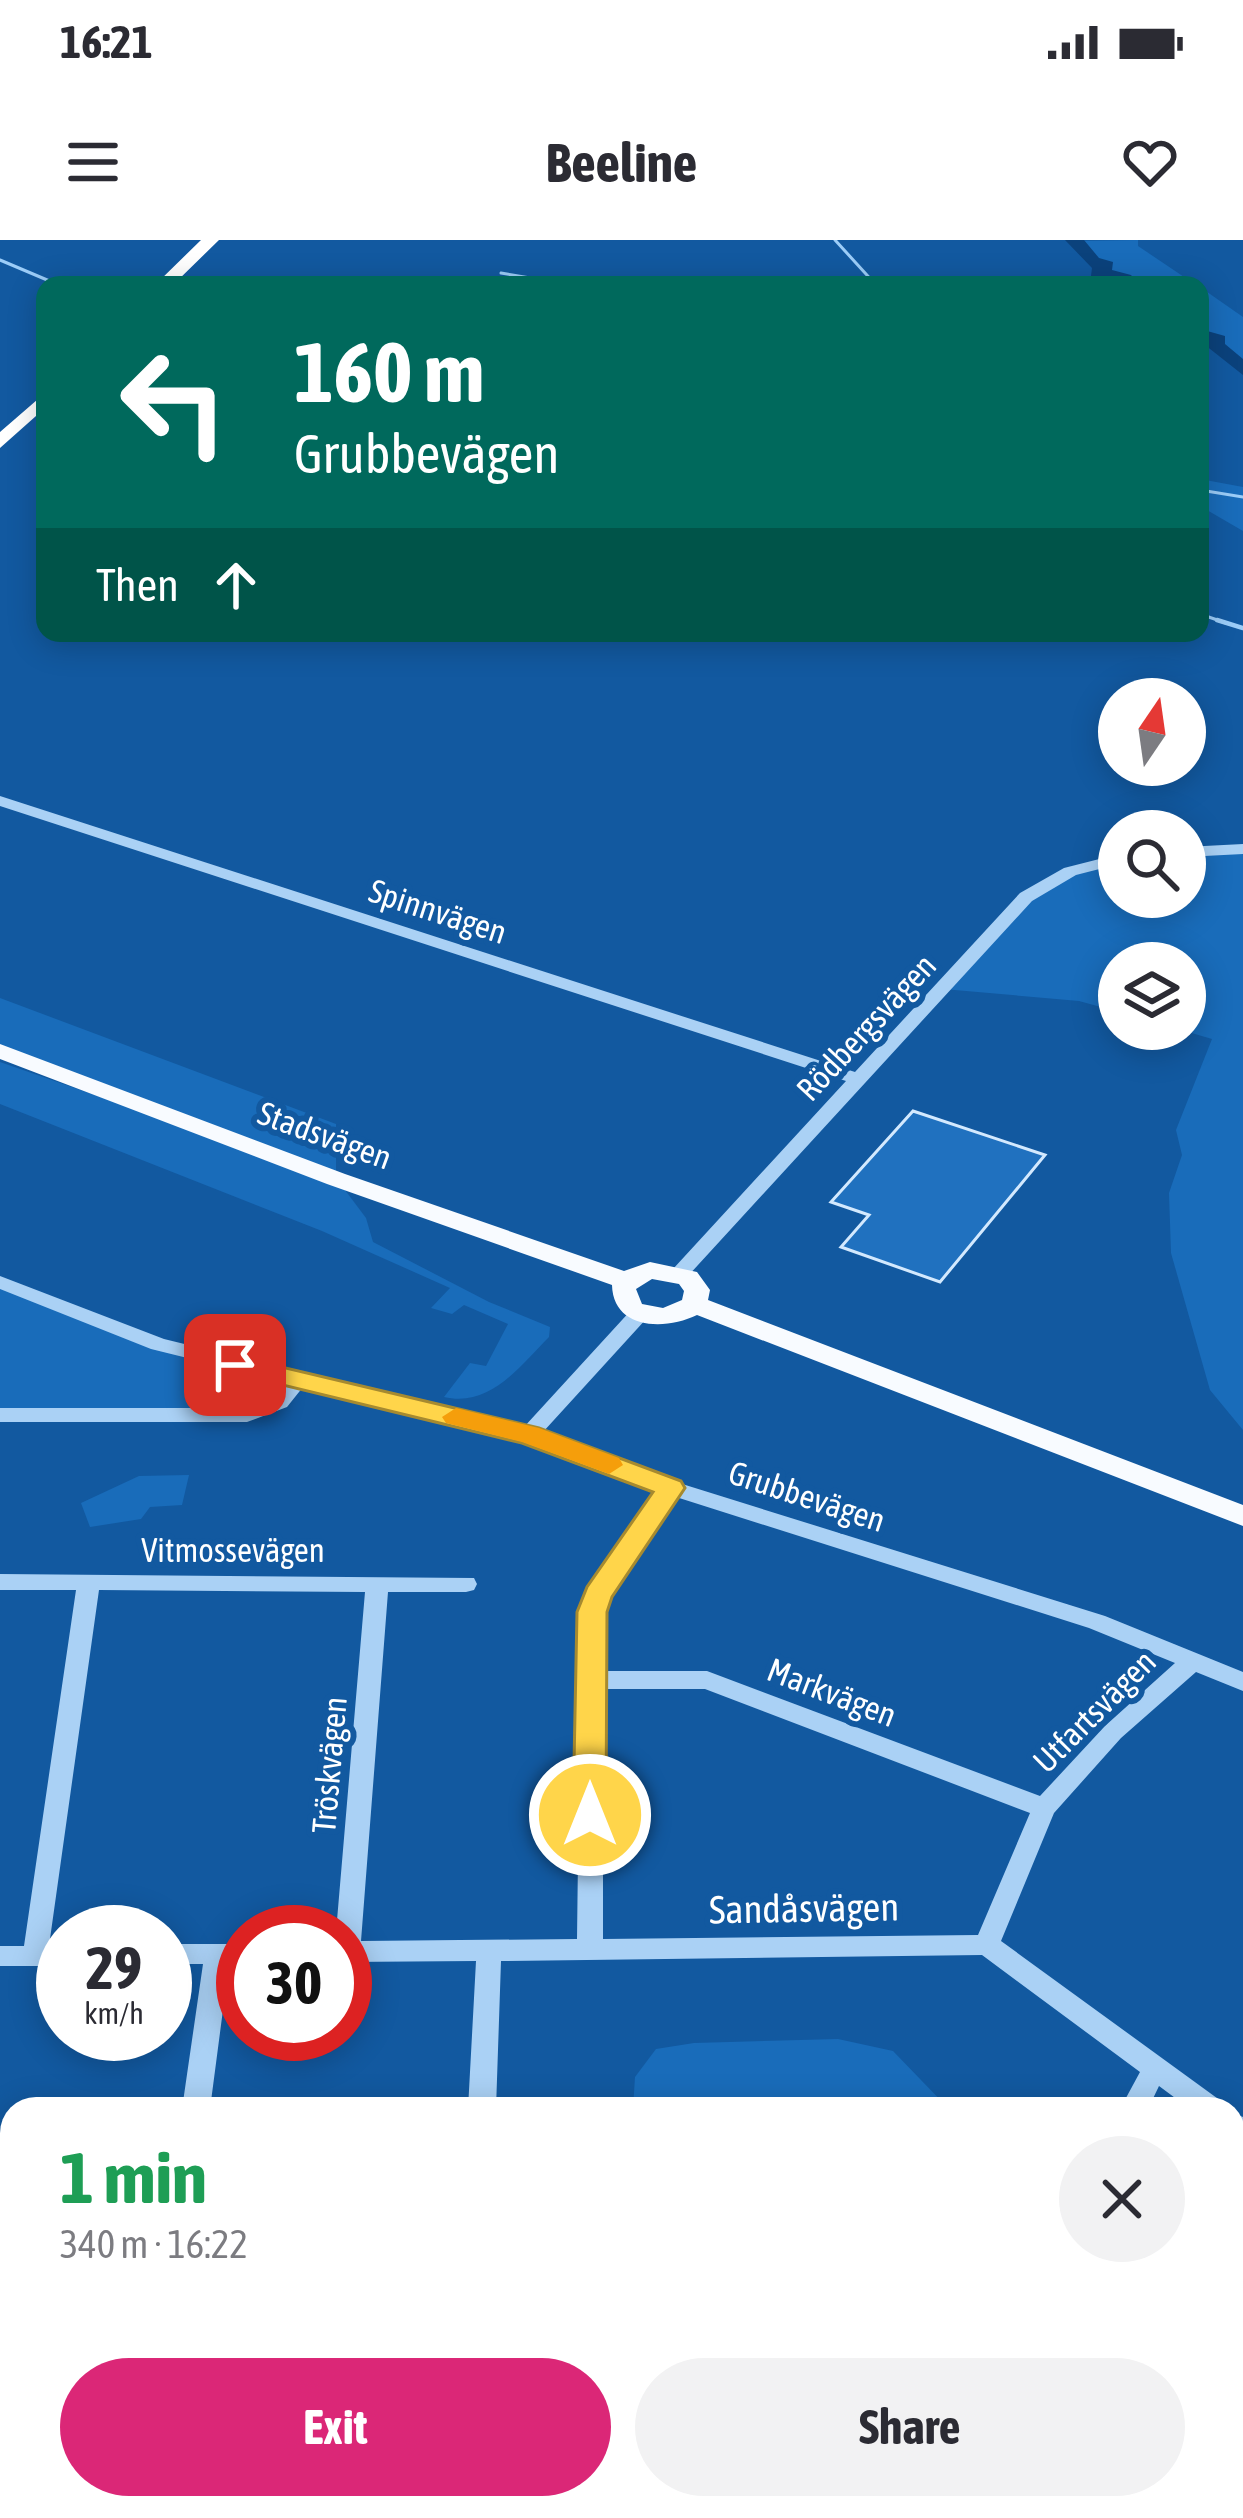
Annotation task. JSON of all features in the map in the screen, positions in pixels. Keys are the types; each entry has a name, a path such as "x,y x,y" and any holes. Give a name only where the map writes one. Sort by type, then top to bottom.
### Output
{"highway":[{"path":"173,276 211,240"},
{"path":"0,442 36,407"}],"main road":[{"name":"Stadsvägen","path":"0,1051 627,1281"},
{"path":"694,1304 697,1290 680,1273 650,1270 627,1281 623,1288 625,1302 640,1313 671,1316 694,1304 1243,1516"}],"street":[{"name":"Spinnvägen","path":"0,801 858,1079"},
{"path":"1206,851 1243,849"},
{"name":"Rödbergsvägen","path":"680,1273 1027,897 1051,878 1098,861"},
{"name":"Grubbevägen","path":"0,1282 158,1345 530,1435 670,1488 1096,1622 1243,1682"},
{"path":"530,1435 640,1313"},
{"path":"0,1415 247,1414 280,1402 297,1380"},
{"path":"590,1949 592,1612 598,1595 670,1488"},
{"name":"Vitmossevägen","path":"0,1582 466,1584"},
{"path":"0,1956 35,1956 89,1582"},
{"name":"Tröskvägen","path":"350,1905 377,1583"},
{"name":"Utfartsvägen","path":"988,1945 1044,1808 1113,1732 1194,1660"},
{"name":"Markvägen","path":"590,1681 707,1680 1044,1808"},
{"path":"988,1945 1195,2097"},
{"name":"Sandåsvägen","path":"372,1952 988,1945"},
{"path":"483,2097 489,1951"},
{"path":"199,2097 216,2018"},
{"path":"1140,2097 1155,2068"}],"shaded area":[{"path":"1138,240 1138,246 1183,276 1098,272 1104,265 1093,262 1074,241"},
{"path":"1209,293 1243,317 1243,369 1214,344 1217,339 1209,337"},
{"path":"1209,481 1243,487 1243,531 1209,511"},
{"path":"1243,849 1243,1430 1210,1390 1171,1253 1169,1193 1182,1155 1176,1130 1212,1039 1206,1037 1206,942 1098,942 1098,1006 943,989 1051,878 1098,865 1098,918 1206,918 1206,851"},
{"path":"0,998 336,1124 336,1178 366,1218 373,1242 489,1302 550,1327 549,1337 490,1390 461,1399 444,1397 470,1363 486,1366 508,1324 464,1305 452,1314 431,1308 450,1288 322,1231 0,1104 0,1062 279,1159 0,1051"},
{"path":"0,1282 203,1357 207,1382 203,1395 188,1415 0,1414"},
{"path":"189,1475 182,1505 150,1507 141,1519 90,1527 81,1503 139,1476"},
{"path":"838,2039 893,2051 937,2097 634,2097 635,2077 656,2049 694,2043"}],"building":[{"path":"913,1111 1045,1155 940,1282 841,1247 869,1215 831,1202"}],"waterway":[{"path":"835,240 868,276"},
{"path":"1074,240 1093,262 1106,266 1098,272 1113,276"},
{"path":"0,260 38,276"},
{"path":"501,273 519,276"},
{"path":"1209,338 1218,340 1214,344 1243,369"},
{"path":"1209,491 1243,497"},
{"path":"1209,617 1220,621"},
{"path":"1220,621 1243,628"},
{"path":"1220,621 1226,623"}],"slow traffic":[{"path":"456,1417 530,1435 609,1465"}],"route":[{"path":"235,1365 530,1435 670,1488 598,1595 592,1612 590,1815"}]}
